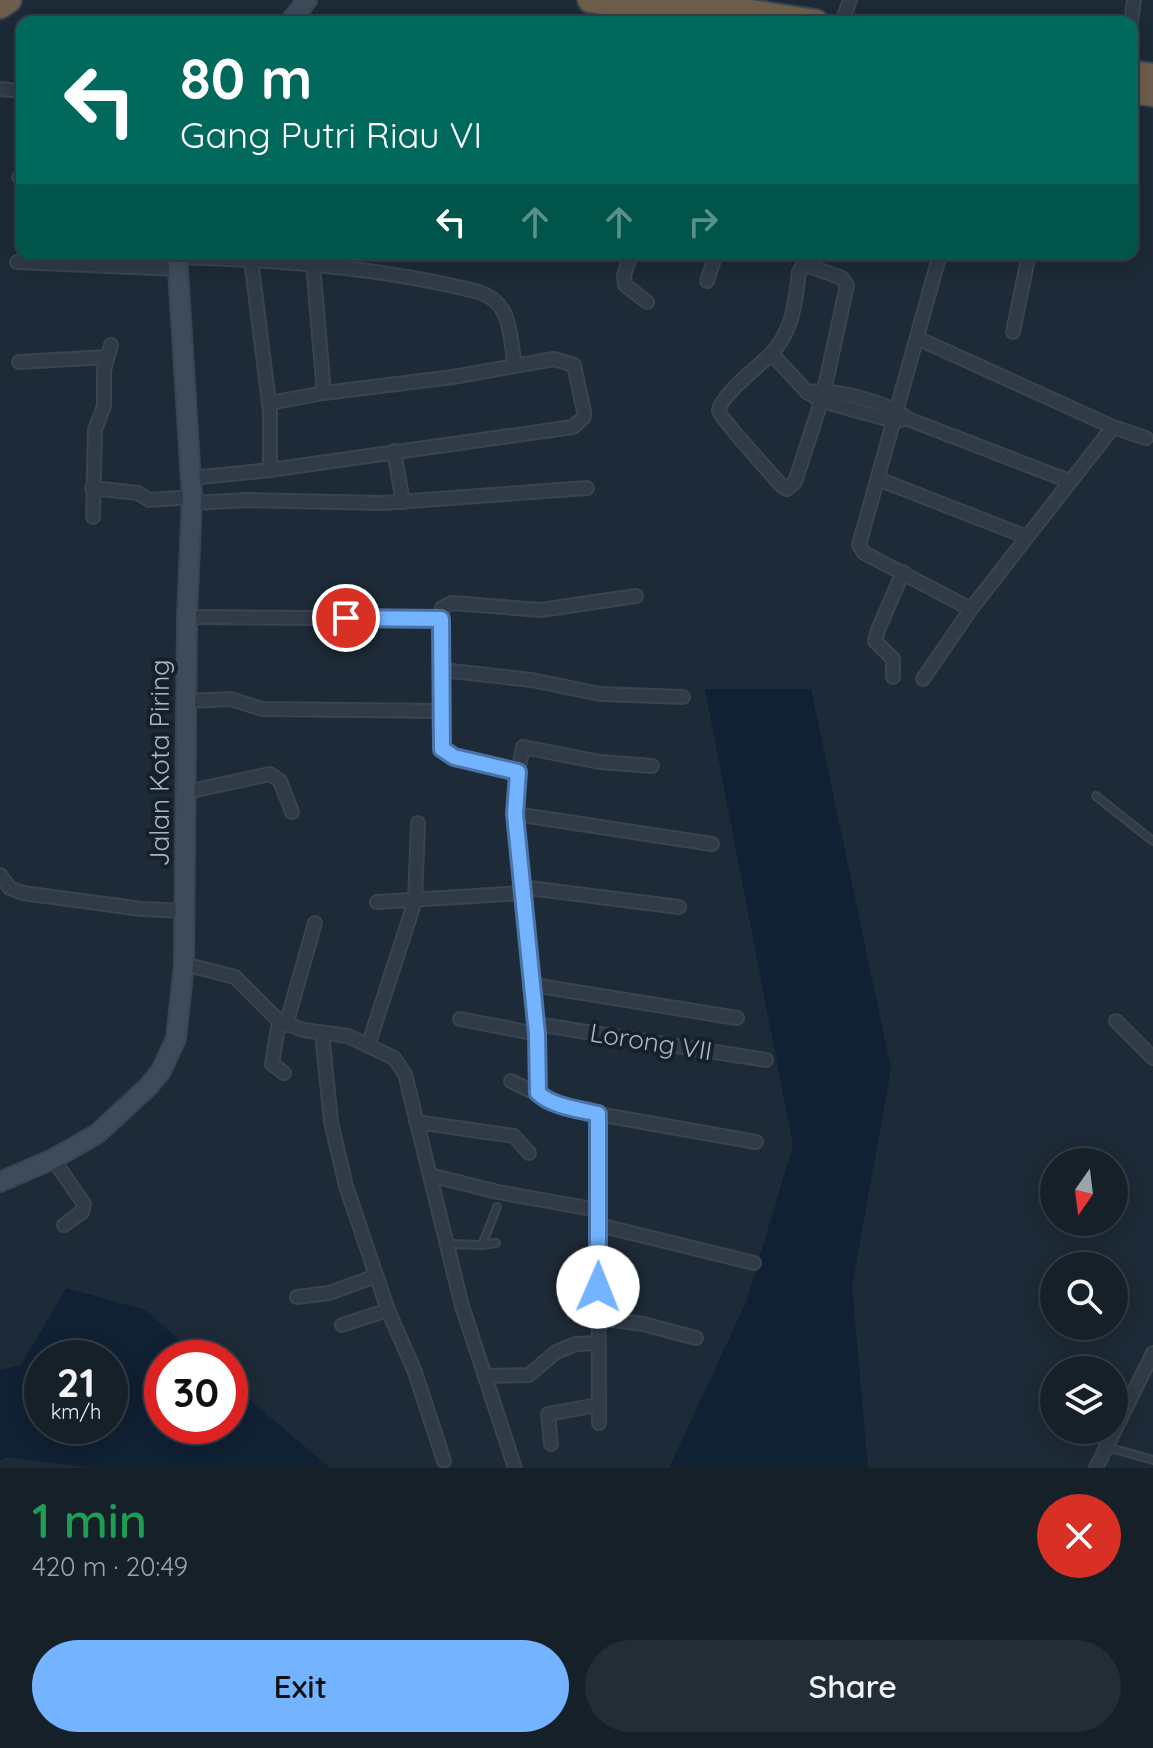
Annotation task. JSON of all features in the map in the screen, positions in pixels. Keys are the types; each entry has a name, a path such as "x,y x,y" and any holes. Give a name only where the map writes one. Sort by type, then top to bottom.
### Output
{"highway":[{"path":"0,6 9,0"},
{"path":"590,0 686,16"},
{"path":"671,0 776,16"}],"street":[{"path":"295,16 307,0"},
{"path":"17,262 177,260"},
{"name":"Jalan Kota Piring","path":"0,1182 53,1159 97,1134 125,1111 161,1071 176,1039 184,964 187,617 192,500 177,260"},
{"path":"251,260 269,403 270,470"},
{"path":"263,260 379,271 449,284 494,297 505,311 515,366"},
{"path":"629,260 624,275 625,285 647,302"},
{"path":"707,281 714,260"},
{"path":"938,260 859,545 864,553 971,609"},
{"path":"1013,332 1028,260"},
{"path":"313,264 324,393"},
{"path":"809,266 842,278 847,285 845,298 823,395 795,482 787,489 719,411 722,402 772,354 792,322 802,267 809,266"},
{"path":"917,338 1113,427 1146,438"},
{"path":"19,362 109,351 104,370 104,406 95,430 93,517"},
{"path":"772,354 807,392 908,419 1069,481"},
{"path":"191,478 270,470 573,427 579,423 584,412 574,365 554,359 269,403"},
{"path":"923,679 971,609 1113,427"},
{"path":"394,451 403,502"},
{"path":"878,479 1027,537"},
{"path":"92,488 138,493 149,500 403,502 587,488"},
{"path":"893,677 893,659 875,641 903,572"},
{"path":"518,772 444,752 442,608 452,603 541,610 636,596"},
{"path":"187,617 441,619"},
{"path":"442,670 532,680 600,694 683,697"},
{"path":"188,701 231,699 262,709 303,711 443,711"},
{"path":"538,1093 537,1029 515,814 521,750 523,747 600,762 652,766"},
{"path":"186,792 270,774 280,781 292,812"},
{"path":"515,814 712,844"},
{"path":"368,1046 415,901 418,823"},
{"path":"0,875 10,888 23,893 142,909 185,911"},
{"path":"377,902 522,890 679,907"},
{"path":"284,1073 272,1064 315,923"},
{"path":"184,964 240,979 269,1014 283,1023 348,1036 394,1058 405,1074 462,1306 515,1468"},
{"path":"533,985 737,1018"},
{"name":"Lorong VII","path":"460,1019 766,1060"},
{"path":"1116,1021 1153,1058"},
{"path":"322,1033 331,1122 346,1186 388,1310 415,1372 444,1461"},
{"path":"511,1081 544,1099 598,1114 756,1142"},
{"path":"598,1114 599,1423"},
{"path":"416,1122 514,1136 529,1153"},
{"path":"53,1159 84,1204 82,1212 64,1225"},
{"path":"430,1175 498,1192 598,1210"},
{"path":"599,1225 754,1263"},
{"path":"297,1297 329,1293 376,1276"},
{"path":"342,1325 388,1310"},
{"path":"598,1318 643,1324 696,1338"},
{"path":"485,1376 529,1375 556,1352 576,1344 598,1343"},
{"path":"1096,1468 1153,1353"},
{"path":"551,1444 548,1414 597,1405"}],"lane":[{"path":"1096,796 1153,841"},
{"path":"482,1245 497,1207"},
{"path":"447,1244 496,1243"},
{"path":"1107,1447 1153,1460"}],"water":[{"path":"705,689 811,689 891,1069 852,1286 868,1468 669,1468 746,1302 793,1146"},
{"path":"66,1288 145,1310 179,1340 144,1340 144,1444 248,1444 248,1398 330,1468 91,1468 7,1457 0,1461 0,1370 21,1365 24,1360 24,1444 128,1444 128,1340 36,1340"}],"route":[{"path":"346,618 441,619 442,749 454,757 518,772 515,814 517,847 533,985 538,1093 555,1103 598,1114 598,1287"}]}
